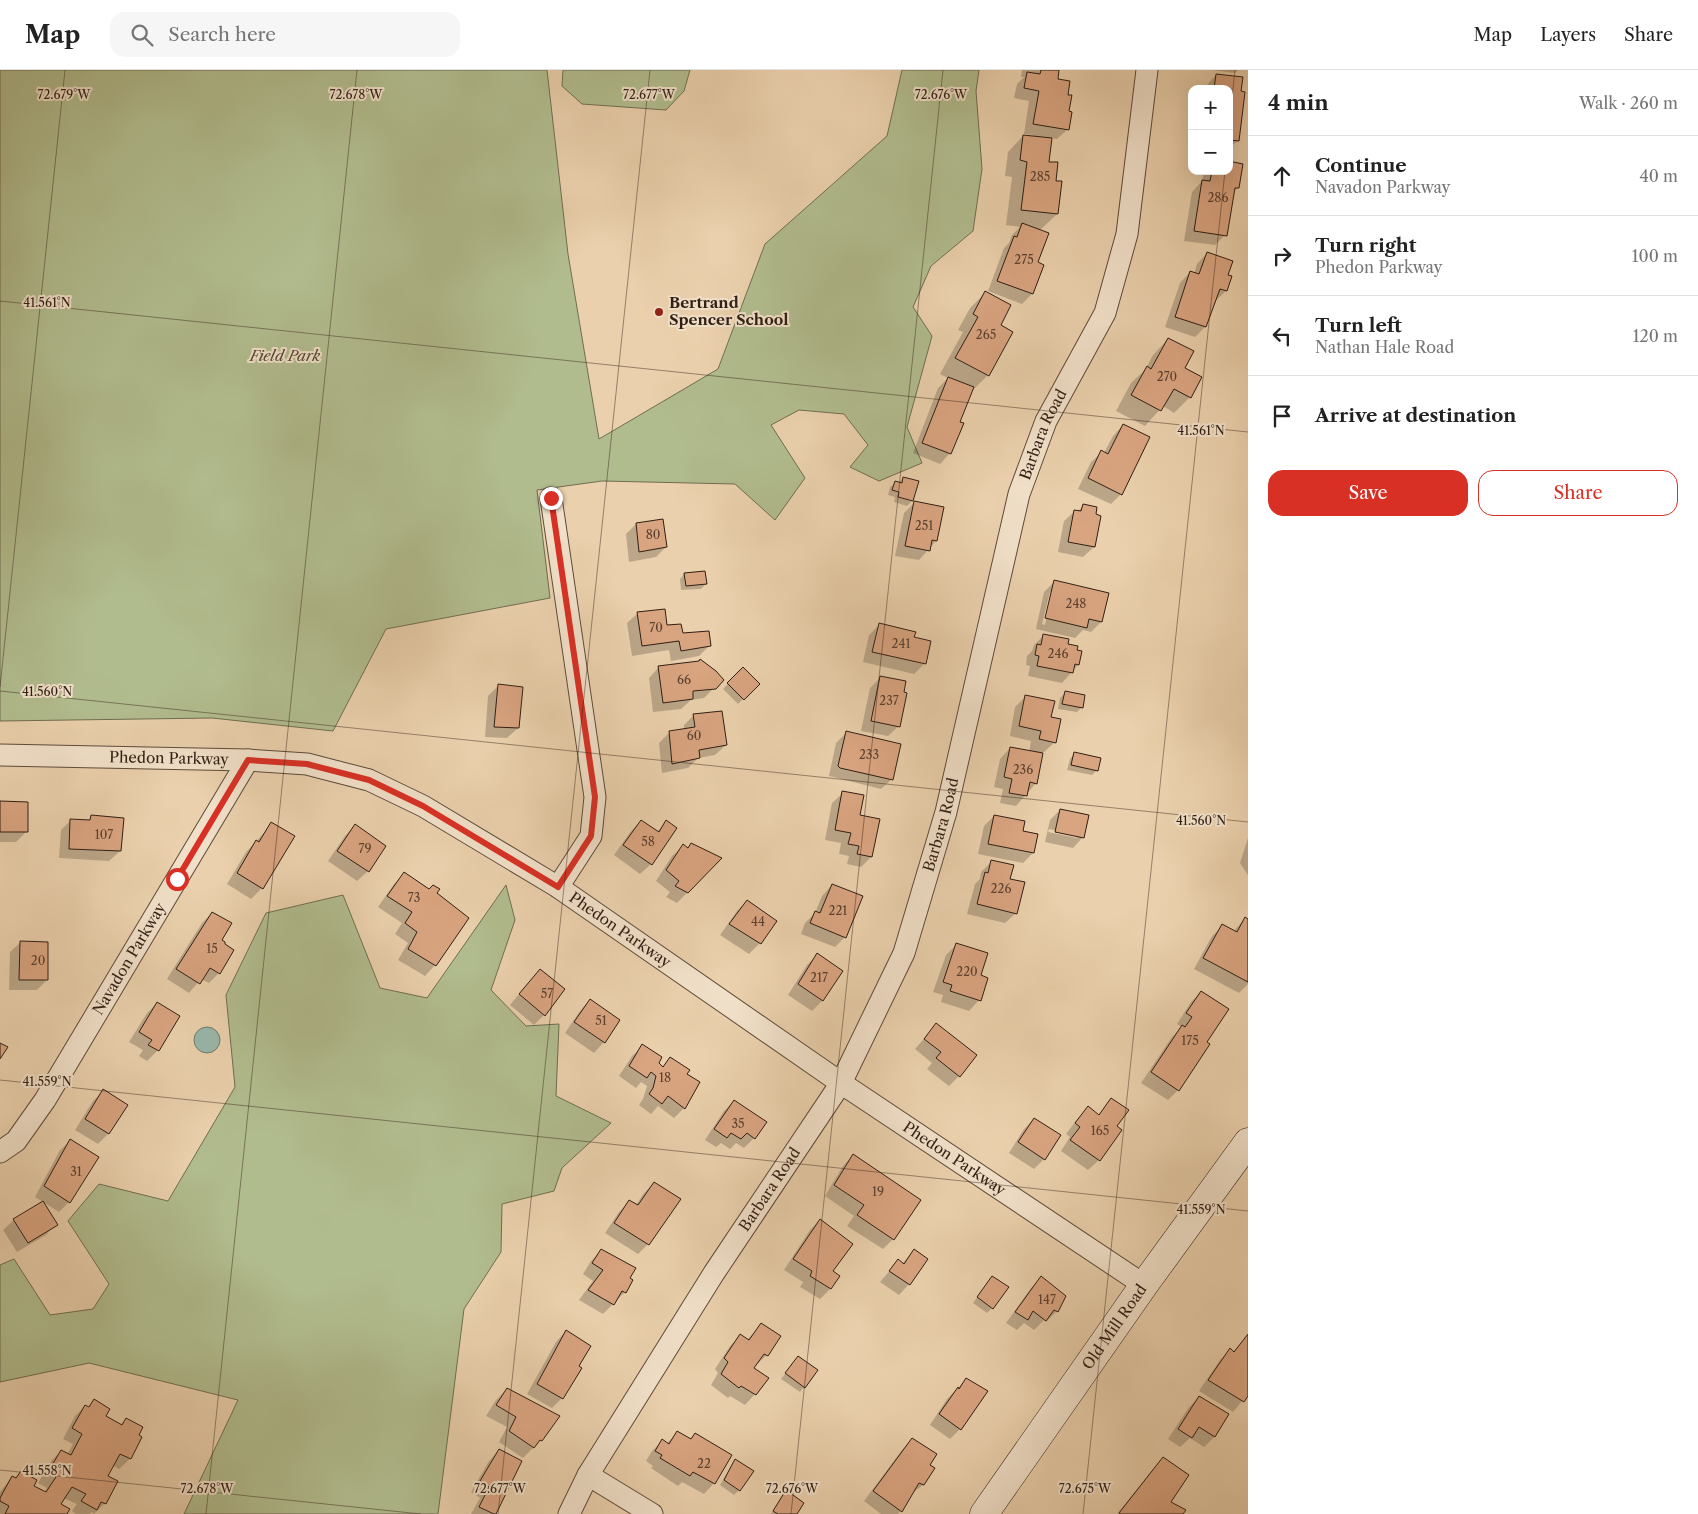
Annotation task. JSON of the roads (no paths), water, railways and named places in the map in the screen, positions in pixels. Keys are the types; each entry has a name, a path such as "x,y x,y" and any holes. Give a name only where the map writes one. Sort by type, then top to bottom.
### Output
{"street":[{"name":"Barbara Road","path":"569,1514 588,1476 714,1273 842,1083 904,953 946,812 1019,494 1046,421 1105,314 1127,234 1147,70"},
{"path":"551,498 595,797 591,836 558,887"},
{"name":"Phedon Parkway","path":"0,755 248,760 307,764 369,780 423,806 558,887 842,1083 1144,1285"},
{"name":"Navadon Parkway","path":"0,1152 16,1141 45,1100 248,760"},
{"name":"Old Mill Road","path":"984,1514 1144,1285 1248,1142"},
{"path":"588,1476 652,1514"}],"place":[{"name":"Bertrand Spencer School","path":"659,312"}],"park label":[{"name":"Field Park","path":"285,356"}]}
